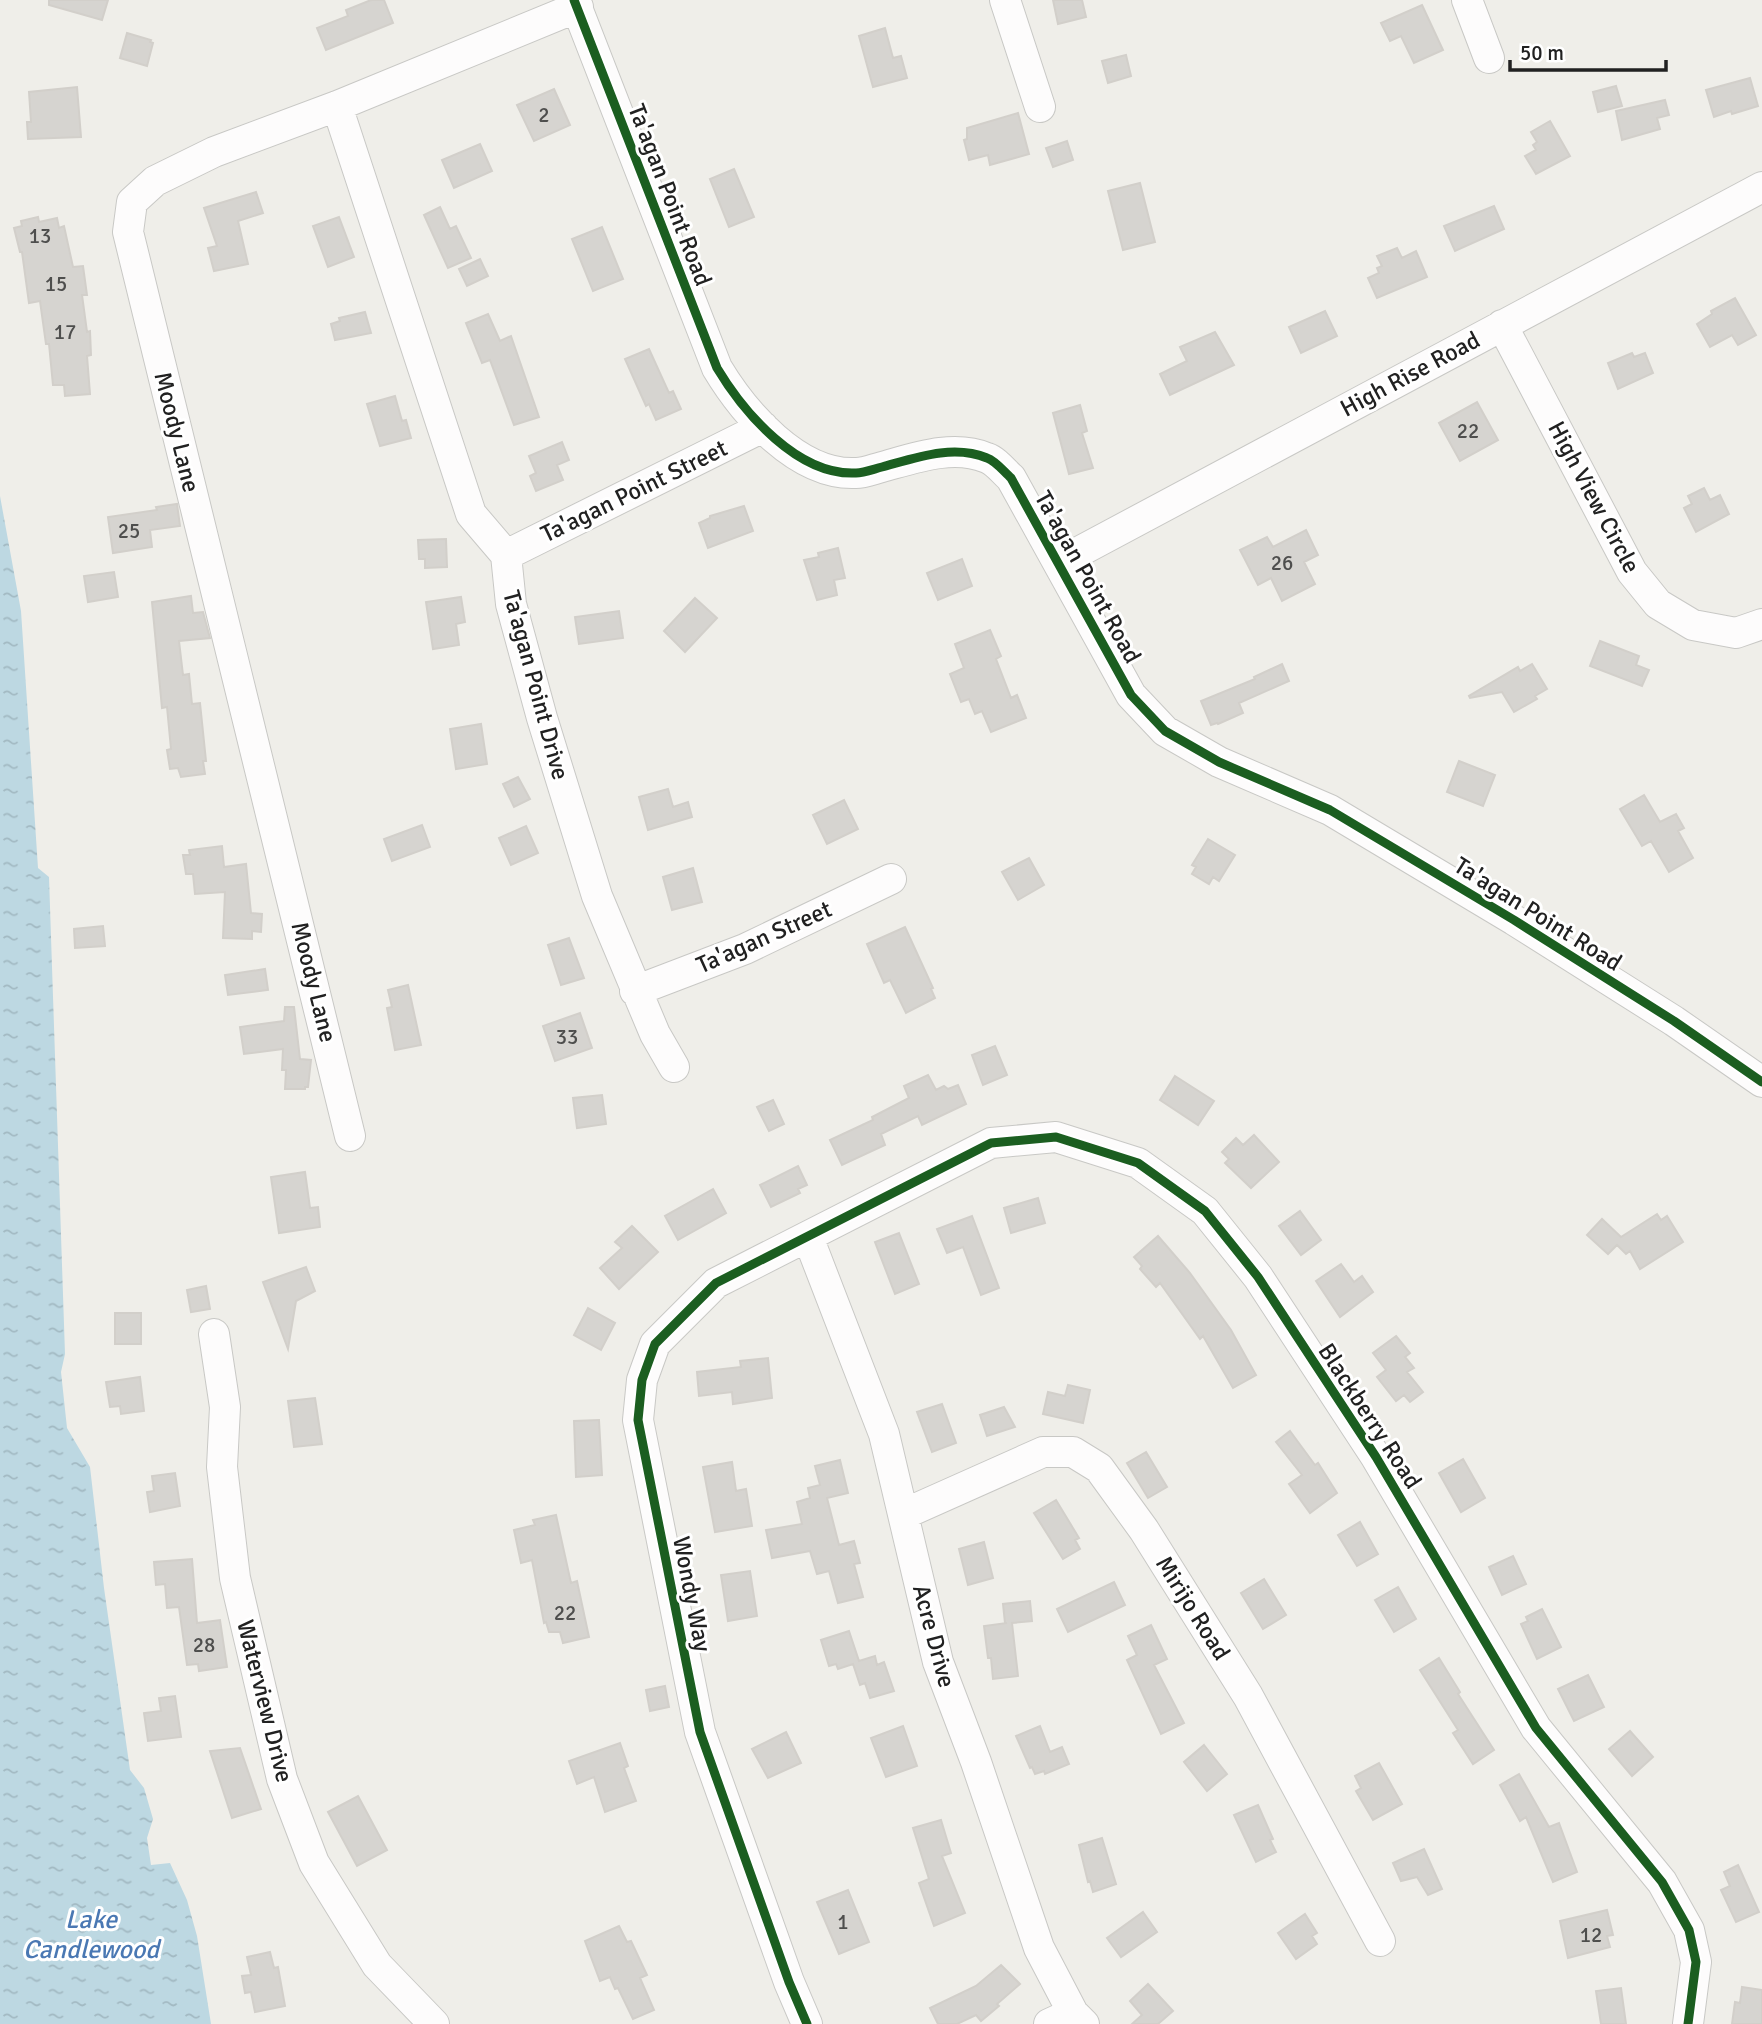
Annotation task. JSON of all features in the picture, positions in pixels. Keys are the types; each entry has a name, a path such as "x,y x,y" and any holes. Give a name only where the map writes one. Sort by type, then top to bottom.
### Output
{"street":[{"path":"1005,0 1040,107"},
{"path":"1467,0 1489,58"},
{"name":"Moody Lane","path":"350,1136 128,233 132,202 155,181 214,152 337,106 576,3"},
{"name":"Ta'agan Point Road","path":"576,3 717,368 735,397 763,427 803,460 834,472 858,474 930,454 960,452 988,458 1012,478 1131,695 1165,731 1219,762 1330,810 1514,920 1674,1021 1762,1083"},
{"name":"Ta'agan Point Drive","path":"337,106 471,514 506,555 511,604 542,718 597,896 654,1034 674,1067"},
{"name":"High Rise Road","path":"1058,563 1762,187"},
{"name":"High View Circle","path":"1502,325 1632,572 1658,604 1693,625 1736,633 1762,624"},
{"name":"Ta'agan Point Street","path":"506,555 763,427"},
{"name":"Ta'agan Street","path":"635,991 745,948 891,879"},
{"name":"Blackberry Road","path":"808,1237 991,1143 1056,1137 1138,1163 1205,1211 1258,1277 1376,1457 1536,1728 1661,1882 1689,1930 1696,1962 1688,2024"},
{"name":"Acre Drive","path":"808,1237 884,1434 938,1662 976,1762 1039,1948 1068,2020"},
{"name":"Wondy Way","path":"807,2024 789,1983 700,1732 638,1420 642,1380 654,1344 716,1283 808,1237"},
{"name":"Waterview Drive","path":"214,1335 225,1407 222,1467 235,1578 282,1780 314,1863 377,1965 434,2024"},
{"name":"Mirijo Road","path":"904,1514 1043,1452 1073,1451 1098,1468 1144,1530 1248,1696 1380,1941"}],"water":[{"name":"Lake Candlewood","path":"0,496 21,611 38,868 49,877 65,1354 61,1372 67,1428 90,1467 130,1770 144,1788 153,1819 147,1838 151,1865 170,1863 187,1900 197,1936 211,2024 0,2024"}],"building":[{"path":"49,0 108,0 102,20 49,5"},
{"path":"371,0 384,0 393,23 326,50 317,28 348,16 346,10"},
{"path":"1053,0 1082,0 1086,17 1058,24"},
{"path":"1422,5 1443,50 1414,63 1401,36 1390,41 1381,23"},
{"path":"885,28 893,58 901,56 907,78 873,87 859,36"},
{"path":"127,33 153,43 147,66 120,58"},
{"path":"1126,55 1131,76 1108,83 1102,61"},
{"path":"1750,78 1758,106 1714,117 1706,90"},
{"path":"1616,86 1622,106 1598,112 1593,92"},
{"path":"77,87 81,137 28,139 27,122 31,122 29,92"},
{"path":"554,89 570,125 534,141 517,105"},
{"path":"1665,100 1669,115 1657,118 1660,129 1622,140 1616,111"},
{"path":"1018,113 1029,154 990,165 988,155 969,160 964,140 967,139 967,128"},
{"path":"1550,121 1570,156 1536,174 1525,156 1536,150 1533,145 1537,142 1531,132"},
{"path":"1067,141 1073,160 1053,167 1046,148"},
{"path":"480,144 492,171 454,188 442,160"},
{"path":"734,169 754,217 729,227 710,179"},
{"path":"1140,183 1155,242 1123,250 1108,191"},
{"path":"256,192 263,213 238,221 248,264 214,271 208,248 217,246 204,208"},
{"path":"1494,206 1504,229 1455,251 1444,226"},
{"path":"440,207 450,229 456,226 471,258 448,268 424,215"},
{"path":"38,217 39,222 57,218 59,228 64,226 73,267 83,266 87,295 82,295 87,332 90,331 91,355 87,356 90,394 65,396 64,385 53,385 49,344 46,344 40,301 29,303 22,252 14,228 22,226 21,221"},
{"path":"339,217 354,257 328,267 313,226"},
{"path":"602,227 623,279 593,291 572,239"},
{"path":"1397,248 1402,258 1416,251 1427,277 1377,298 1368,278 1379,273 1377,268 1382,266 1377,256"},
{"path":"480,259 488,276 467,286 459,269"},
{"path":"1735,298 1756,335 1738,345 1732,335 1710,347 1697,324 1712,314 1711,311"},
{"path":"1325,311 1337,336 1301,353 1289,327"},
{"path":"365,312 371,333 335,340 331,324 340,321 339,318"},
{"path":"488,314 500,341 511,336 539,417 514,425 490,360 482,363 466,323"},
{"path":"1215,332 1234,365 1170,395 1160,374 1187,361 1180,347"},
{"path":"649,349 669,393 673,391 681,409 656,420 649,404 646,406 625,359"},
{"path":"1632,353 1634,357 1645,353 1653,373 1618,389 1608,363"},
{"path":"395,396 402,421 406,420 411,438 380,446 367,404"},
{"path":"1477,402 1498,440 1460,461 1439,423"},
{"path":"1080,405 1087,431 1082,433 1093,468 1069,474 1053,413"},
{"path":"562,442 569,460 557,465 563,480 536,491 530,476 536,473 529,456"},
{"path":"1704,488 1710,500 1720,495 1729,514 1696,532 1684,508 1692,504 1688,496"},
{"path":"177,504 180,526 150,530 152,547 113,553 108,517 157,510 156,507"},
{"path":"744,506 753,531 708,548 699,523 710,516"},
{"path":"1306,530 1318,555 1304,562 1315,584 1282,601 1271,578 1258,585 1240,550 1267,537 1273,547"},
{"path":"446,539 447,567 425,568 425,559 419,559 418,540"},
{"path":"838,548 845,578 834,580 837,595 817,600 804,560 819,557 818,553"},
{"path":"962,559 972,586 938,600 927,573"},
{"path":"114,572 118,597 88,602 84,576"},
{"path":"191,596 193,613 203,612 210,638 179,641 183,675 189,674 192,704 200,703 206,761 203,761 205,774 181,777 178,768 170,769 167,707 162,708 152,602"},
{"path":"461,597 465,622 456,624 459,645 433,649 426,602"},
{"path":"695,598 717,618 685,652 664,631"},
{"path":"619,611 623,638 579,644 575,617"},
{"path":"990,630 1001,656 996,659 1011,698 1017,695 1026,718 991,732 982,711 975,714 969,699 961,702 950,674 964,668 955,644"},
{"path":"1600,641 1639,656 1636,665 1649,670 1642,686 1590,666"},
{"path":"1282,664 1289,681 1239,703 1243,713 1211,725 1201,701 1255,679 1254,677"},
{"path":"1532,664 1547,689 1535,696 1537,699 1514,712 1502,692 1470,698 1469,696 1518,667 1520,671"},
{"path":"481,724 487,764 456,769 450,729"},
{"path":"1459,761 1495,775 1483,806 1447,792"},
{"path":"518,777 530,799 514,807 503,784"},
{"path":"668,789 673,807 688,802 692,817 648,830 639,797"},
{"path":"1644,795 1660,822 1676,814 1684,828 1678,831 1693,858 1669,872 1651,841 1642,846 1620,809"},
{"path":"844,800 858,829 827,844 813,815"},
{"path":"422,825 430,847 392,861 384,839"},
{"path":"526,826 538,853 511,865 499,838"},
{"path":"1208,839 1235,855 1219,881 1213,877 1209,884 1192,874 1196,867 1192,865"},
{"path":"222,846 224,867 246,864 251,913 262,914 261,932 252,931 252,939 223,938 225,892 195,894 193,874 186,874 183,855 190,855 189,850"},
{"path":"1029,858 1044,885 1018,900 1002,872"},
{"path":"693,868 702,902 672,910 663,877"},
{"path":"103,926 105,946 75,948 74,929"},
{"path":"905,927 935,998 906,1013 890,980 884,983 867,944"},
{"path":"569,938 584,978 561,985 548,945"},
{"path":"265,969 268,990 228,995 225,975"},
{"path":"408,985 421,1045 395,1050 387,1008 392,1007 388,990"},
{"path":"285,1007 294,1007 300,1059 311,1060 308,1087 305,1089 285,1089 283,1049 244,1054 240,1027 284,1021"},
{"path":"580,1013 592,1048 555,1061 543,1026"},
{"path":"995,1046 1007,1075 983,1085 972,1055"},
{"path":"928,1075 936,1090 944,1086 948,1089 958,1085 966,1104 922,1125 918,1116 881,1134 885,1145 842,1165 830,1140 873,1120 872,1117 909,1098 904,1086"},
{"path":"1175,1076 1214,1101 1198,1125 1160,1100"},
{"path":"602,1095 606,1124 577,1128 573,1098"},
{"path":"773,1100 784,1124 769,1131 757,1107"},
{"path":"1254,1135 1279,1162 1251,1188 1225,1163 1229,1159 1222,1152 1236,1138 1243,1145"},
{"path":"798,1166 807,1185 798,1189 800,1193 771,1207 760,1185"},
{"path":"305,1172 310,1208 318,1207 320,1227 279,1233 271,1177"},
{"path":"713,1189 726,1213 678,1240 665,1216"},
{"path":"1038,1198 1045,1223 1011,1233 1004,1208"},
{"path":"1300,1211 1321,1240 1301,1255 1279,1226"},
{"path":"1657,1214 1661,1220 1667,1216 1683,1242 1640,1269 1630,1251 1626,1254 1617,1245 1608,1254 1587,1235 1602,1219 1621,1237"},
{"path":"972,1216 999,1288 981,1295 963,1247 947,1253 937,1229"},
{"path":"632,1226 658,1252 619,1289 600,1268 622,1248 615,1242"},
{"path":"899,1233 919,1284 895,1294 875,1242"},
{"path":"1158,1236 1190,1273 1231,1330 1256,1375 1233,1388 1203,1336 1200,1339 1160,1283 1156,1287 1140,1269 1142,1266 1134,1257"},
{"path":"1341,1264 1354,1282 1362,1276 1373,1292 1340,1317 1316,1281"},
{"path":"306,1267 315,1291 296,1301 288,1349 263,1282"},
{"path":"206,1286 210,1309 191,1312 187,1290"},
{"path":"588,1308 615,1323 601,1350 574,1335"},
{"path":"115,1313 141,1313 141,1344 115,1344"},
{"path":"1396,1336 1410,1353 1405,1357 1414,1368 1407,1372 1423,1392 1410,1402 1404,1395 1396,1401 1377,1377 1386,1370 1373,1353"},
{"path":"768,1358 772,1398 733,1404 732,1392 699,1396 697,1372 741,1367 740,1361"},
{"path":"140,1377 144,1411 121,1414 120,1406 110,1407 106,1382"},
{"path":"1068,1385 1090,1390 1083,1423 1043,1414 1048,1392 1065,1396"},
{"path":"315,1398 322,1444 294,1447 288,1401"},
{"path":"942,1404 956,1443 932,1452 917,1412"},
{"path":"1004,1407 1015,1427 987,1436 980,1415"},
{"path":"599,1420 602,1475 576,1477 574,1421"},
{"path":"1290,1431 1315,1465 1318,1463 1337,1493 1310,1513 1289,1484 1302,1475 1276,1442"},
{"path":"1146,1452 1167,1487 1148,1498 1127,1463"},
{"path":"1463,1459 1485,1498 1461,1512 1439,1473"},
{"path":"840,1460 848,1493 827,1498 839,1545 854,1541 860,1563 854,1564 863,1597 838,1603 829,1571 817,1574 810,1551 772,1558 766,1530 802,1524 797,1502 810,1498 808,1488 820,1485 815,1466"},
{"path":"732,1462 736,1491 746,1489 752,1526 715,1532 703,1467"},
{"path":"175,1473 180,1506 150,1512 147,1492 154,1491 152,1476"},
{"path":"1056,1500 1079,1538 1075,1540 1080,1549 1063,1559 1034,1513"},
{"path":"556,1515 571,1583 577,1581 589,1637 563,1643 560,1632 549,1632 546,1622 544,1623 532,1560 521,1563 514,1530 535,1525 533,1520"},
{"path":"1360,1522 1378,1554 1357,1566 1338,1535"},
{"path":"984,1542 993,1578 968,1585 959,1549"},
{"path":"1513,1556 1526,1584 1502,1595 1489,1567"},
{"path":"192,1559 197,1623 220,1620 227,1667 199,1671 198,1664 187,1665 179,1607 167,1608 165,1584 156,1585 154,1562"},
{"path":"750,1571 757,1616 728,1621 721,1575"},
{"path":"1264,1579 1286,1615 1263,1629 1241,1593"},
{"path":"1114,1582 1125,1605 1068,1632 1057,1609"},
{"path":"1398,1587 1416,1619 1394,1632 1375,1600"},
{"path":"1030,1601 1032,1621 1012,1623 1018,1676 993,1679 984,1626 1007,1623 1003,1604"},
{"path":"1542,1609 1561,1647 1537,1659 1521,1624 1528,1621 1526,1617"},
{"path":"1151,1625 1167,1659 1154,1665 1184,1723 1161,1734 1127,1660 1137,1655 1128,1636"},
{"path":"849,1631 859,1661 875,1656 877,1665 884,1662 894,1691 870,1698 865,1683 860,1685 853,1664 838,1669 836,1664 829,1666 821,1640"},
{"path":"1439,1658 1460,1692 1458,1694 1494,1750 1473,1764 1453,1733 1458,1730 1420,1670"},
{"path":"1588,1675 1604,1707 1574,1721 1558,1689"},
{"path":"665,1686 669,1707 650,1711 646,1690"},
{"path":"175,1696 181,1737 148,1741 144,1713 161,1711 159,1698"},
{"path":"903,1726 917,1766 886,1777 871,1738"},
{"path":"1040,1726 1050,1752 1062,1747 1069,1764 1045,1774 1044,1771 1035,1774 1016,1736"},
{"path":"1630,1731 1653,1757 1632,1776 1609,1749"},
{"path":"786,1732 801,1763 768,1778 752,1749"},
{"path":"620,1743 628,1766 624,1768 636,1801 605,1812 594,1777 577,1784 569,1761"},
{"path":"1204,1745 1227,1774 1207,1791 1184,1762"},
{"path":"240,1748 261,1809 232,1818 210,1751"},
{"path":"1379,1763 1402,1804 1373,1820 1356,1791 1361,1788 1355,1776"},
{"path":"1519,1774 1549,1827 1559,1823 1577,1872 1553,1882 1526,1817 1520,1821 1500,1785"},
{"path":"358,1796 387,1850 357,1866 328,1812"},
{"path":"1258,1805 1276,1852 1256,1862 1234,1815"},
{"path":"941,1820 951,1853 942,1856 965,1913 934,1926 919,1883 929,1879 913,1828"},
{"path":"1102,1838 1116,1884 1093,1892 1079,1845"},
{"path":"1424,1849 1442,1889 1428,1895 1417,1877 1401,1881 1393,1863"},
{"path":"1738,1865 1759,1912 1736,1922 1721,1890 1730,1886 1724,1872"},
{"path":"848,1890 869,1942 839,1954 817,1902"},
{"path":"1607,1910 1613,1935 1607,1936 1610,1947 1568,1958 1560,1921"},
{"path":"1143,1912 1157,1932 1121,1957 1107,1938"},
{"path":"1305,1914 1317,1933 1312,1936 1317,1944 1296,1959 1278,1933"},
{"path":"619,1926 627,1942 631,1941 647,1975 640,1978 654,2010 633,2019 610,1977 600,1981 585,1941"},
{"path":"270,1952 274,1968 278,1967 285,2006 255,2012 251,1992 245,1993 242,1976 251,1975 247,1957"},
{"path":"1001,1965 1020,1984 997,2004 999,2006 981,2021 976,2015 957,2024 938,2024 930,2008 976,1986"},
{"path":"1148,1984 1173,2011 1158,2024 1132,2024 1142,2015 1130,2001"},
{"path":"1742,1987 1762,1990 1762,2024 1732,2024 1735,2002 1740,2003"},
{"path":"1621,1988 1626,2024 1601,2024 1596,1991"}],"cycle path":[{"path":"574,0 717,368 742,404 775,438 794,453 834,471 856,473 948,452 974,454 994,462 1011,478 1131,695 1165,731 1219,762 1330,810 1514,920 1674,1021 1762,1082"},
{"path":"807,2024 789,1982 700,1732 638,1420 642,1380 655,1344 716,1283 991,1143 1056,1137 1138,1163 1205,1211 1258,1277 1376,1457 1536,1728 1662,1882 1689,1930 1696,1962 1688,2024"}]}
